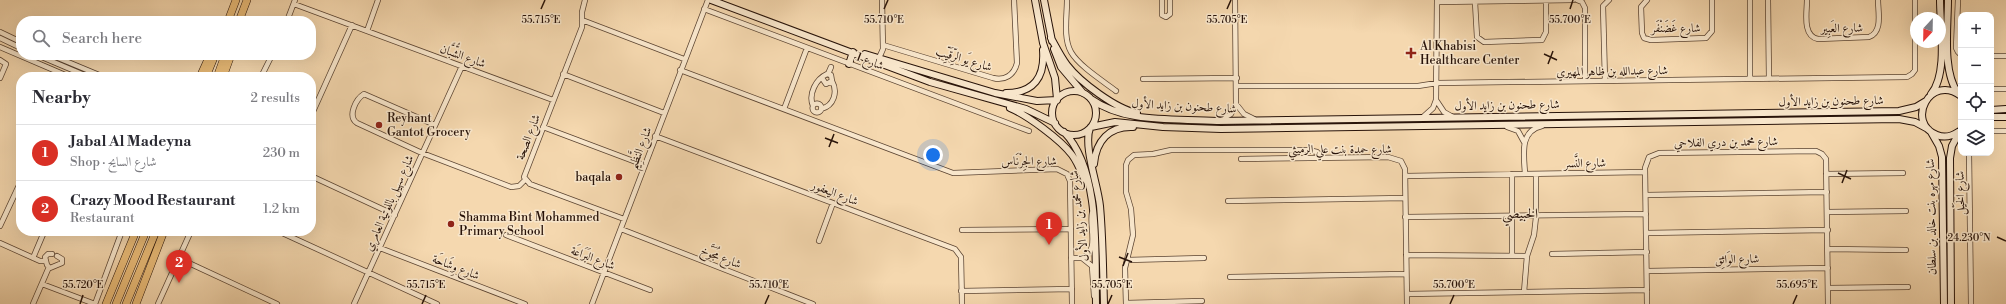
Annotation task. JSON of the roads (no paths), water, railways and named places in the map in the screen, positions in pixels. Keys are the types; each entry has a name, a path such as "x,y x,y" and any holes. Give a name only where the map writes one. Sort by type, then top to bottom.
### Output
{"main road":[{"path":"230,16 236,0"},
{"path":"241,16 247,0"},
{"path":"245,16 251,0"},
{"path":"202,72 208,60"},
{"path":"208,72 213,60"},
{"path":"219,72 223,60"},
{"path":"225,72 229,60"},
{"path":"106,304 134,236"},
{"path":"116,304 144,236"},
{"path":"126,304 154,236"},
{"path":"136,304 162,236"}],"street":[{"path":"367,30 378,0"},
{"name":"شارع الصحة","path":"525,180 525,174 582,27 582,9 585,0"},
{"name":"شارع النَّظِيم","path":"592,304 684,59 708,0"},
{"path":"711,0 930,82 1026,109 1054,123 1064,132 1075,135 1081,134 1091,127 1096,113 1091,99 1084,94 1060,67 1051,38 1044,0"},
{"path":"879,58 882,45 882,0"},
{"name":"شارع يَو الرِّقَيِّب","path":"882,45 993,78 1007,78 1014,72 1017,63 1014,0"},
{"path":"995,93 1022,91 1036,81 1044,66 1043,43 1035,0"},
{"path":"1067,0 1068,43 1072,52 1078,60 1116,91"},
{"path":"1162,0 1162,15 1166,17 1170,14 1170,0"},
{"path":"1217,121 1231,114 1236,104 1237,78 1235,0"},
{"path":"1475,2 1476,37 1484,42 1542,40 1546,32 1546,0"},
{"path":"1423,117 1430,112 1436,100 1437,1 1475,2 1572,0"},
{"path":"1577,0 1582,2 1585,8 1585,81"},
{"path":"1605,81 1603,6 1609,0"},
{"name":"شارع غَضَنْفَر","path":"1646,0 1641,9 1642,33 1644,38 1651,40 1706,38 1712,31 1712,0"},
{"path":"1750,0 1750,79"},
{"path":"1768,0 1769,79"},
{"name":"شارع العَبِير","path":"1807,0 1807,30 1812,37 1818,38 1869,37 1873,35 1878,28 1878,0"},
{"name":"شارع عبدالله بن ظاهر المهيري","path":"1237,86 1351,84 1418,86 1437,83 1904,77 1911,76 1915,67 1915,0"},
{"path":"1928,98 1938,84 1941,70 1940,0"},
{"path":"1948,0 1948,71 1952,84 1958,92"},
{"path":"1958,0 1956,48 1958,52"},
{"path":"288,16 294,2"},
{"name":"شارع الشُّبَّان","path":"294,2 352,26 367,30 553,100"},
{"name":"شارع 1","path":"704,8 808,48 833,63 849,64 1029,131"},
{"path":"582,20 684,59"},
{"path":"316,105 352,26"},
{"path":"0,32 16,40"},
{"path":"0,38 16,46"},
{"path":"1051,38 1070,69 1110,102 1128,111 1162,118"},
{"path":"1043,43 1055,78 1057,99 1052,111 1054,123"},
{"path":"0,47 16,54"},
{"path":"680,70 784,109 808,48"},
{"path":"853,52 879,58 995,93 1037,101 1057,99 1068,92 1084,94"},
{"path":"849,64 853,52"},
{"path":"1994,56 2006,56"},
{"path":"0,60 6,64 0,78"},
{"path":"30,60 58,72"},
{"path":"49,60 77,72"},
{"path":"63,60 92,72"},
{"path":"264,72 270,60"},
{"path":"828,74 832,76 832,81 835,88 833,100 829,106 816,112 812,109 812,95 816,83 828,74 833,63"},
{"name":"شارع سهيل باللوتية العامري","path":"354,304 462,66"},
{"path":"563,74 664,112"},
{"path":"822,78 822,81 826,84 832,81"},
{"path":"1144,79 1237,78"},
{"path":"1994,89 2006,89"},
{"name":"شارع طحنون بن زايد الأول","path":"1091,99 1116,112 1130,116 1217,121 1899,111 1916,107 1928,98 1945,90 1958,95"},
{"path":"435,125 364,94 360,96 352,112 352,118 357,123 422,153 511,187 518,186 525,180 530,184 624,219"},
{"path":"973,94 1016,110 1061,144 1075,159 1090,193"},
{"name":"شارع مهره بنت خالد بن سلطان","path":"1928,98 1922,115 1937,141 1942,157 1944,304"},
{"path":"1436,100 1444,112 1453,117"},
{"path":"1236,104 1244,114 1256,120"},
{"name":"شارع الجِرْنَاس","path":"784,109 953,173 974,171 1061,170 1067,174 1070,181 1072,304"},
{"path":"1994,110 2006,109"},
{"path":"1994,117 2006,117"},
{"name":"شارع طحنون بن زايد الأول","path":"1091,127 1115,122 1163,127 1291,128 1899,119 1915,122 1930,131 1946,136 1958,132"},
{"path":"1524,143 1527,134 1533,129 1553,123"},
{"path":"1496,125 1515,129 1521,134 1524,143 1525,174"},
{"path":"543,127 644,165"},
{"name":"شارع محمد بن زايد الأول","path":"1091,127 1088,146 1094,172 1103,238 1104,304"},
{"path":"1094,172 1097,147 1103,138 1111,131 1129,127 1163,127"},
{"path":"1994,131 2006,131"},
{"name":"شارع محمد بن زايد الأول","path":"1064,132 1082,158 1090,193 1095,248 1096,304"},
{"name":"شارع اليعفور","path":"655,136 954,249 961,257 962,304"},
{"name":"شارع مهره بنت خالد بن سلطان","path":"1951,304 1950,158 1952,146 1958,136"},
{"path":"1202,300 1126,303 1125,272 1133,235 1131,209 1126,195 1126,165 1132,156 1176,150 1310,150 1317,152 1323,158"},
{"name":"شارع محمد بن دري الفلاحي","path":"1647,304 1645,172 1647,160 1656,153 1816,151 1825,156 1828,230 1828,304"},
{"name":"شارع الخَيْل","path":"1969,156 1971,304"},
{"name":"شارع حمدة بنت علي الرميثي","path":"1241,159 1394,157 1404,165 1407,304"},
{"name":"شارع النَّسر","path":"1405,176 1645,172"},
{"path":"1826,174 1903,173"},
{"path":"1512,174 1512,255"},
{"path":"1524,292 1528,256 1534,235 1536,217 1536,174"},
{"path":"316,178 395,215"},
{"path":"0,226 16,192"},
{"path":"1646,195 1827,192"},
{"path":"1228,201 1405,198"},
{"path":"819,241 833,203"},
{"path":"1827,212 1906,211"},
{"path":"1071,258 1082,258 1090,254 1092,246 1092,212"},
{"path":"1405,217 1536,217 1646,214"},
{"name":"شارع مُجَوَّخ","path":"621,229 813,304"},
{"path":"962,230 1071,229"},
{"path":"1646,233 1828,230"},
{"name":"شارع البَرَاعَة","path":"506,235 650,290"},
{"path":"33,258 42,236"},
{"path":"42,284 95,304 120,236"},
{"path":"158,304 189,236"},
{"path":"289,236 437,304"},
{"path":"0,243 33,258 46,261"},
{"name":"شارع وِشَاحَة","path":"380,248 525,304"},
{"path":"1828,249 1906,250"},
{"path":"1552,254 1647,252"},
{"path":"33,304 49,267 46,261 46,255 55,255 62,259 62,263 54,268 49,267"},
{"path":"1406,255 1528,256"},
{"path":"178,258 277,304"},
{"path":"1082,258 1090,263 1093,268 1093,290 1096,304"},
{"path":"1127,260 1204,258"},
{"name":"شارع الوَاثِق","path":"1647,271 1828,268"},
{"path":"1230,277 1406,274"},
{"path":"1828,288 1908,287"},
{"path":"962,291 1072,289"},
{"path":"1407,294 1647,290"}],"place":[{"name":"Al Khabisi Healthcare Center","path":"1411,53"},
{"name":"Reyhant Gantot Grocery","path":"379,125"},
{"name":"baqala","path":"619,177"},
{"name":"Shamma Bint Mohammed Primary School","path":"451,224"},
{"name":"Jabal Al Madeyna","path":"1049,245"},
{"name":"Crazy Mood Restaurant","path":"179,283"}],"district":[{"name":"الخبيصي","path":"1520,213"}]}
